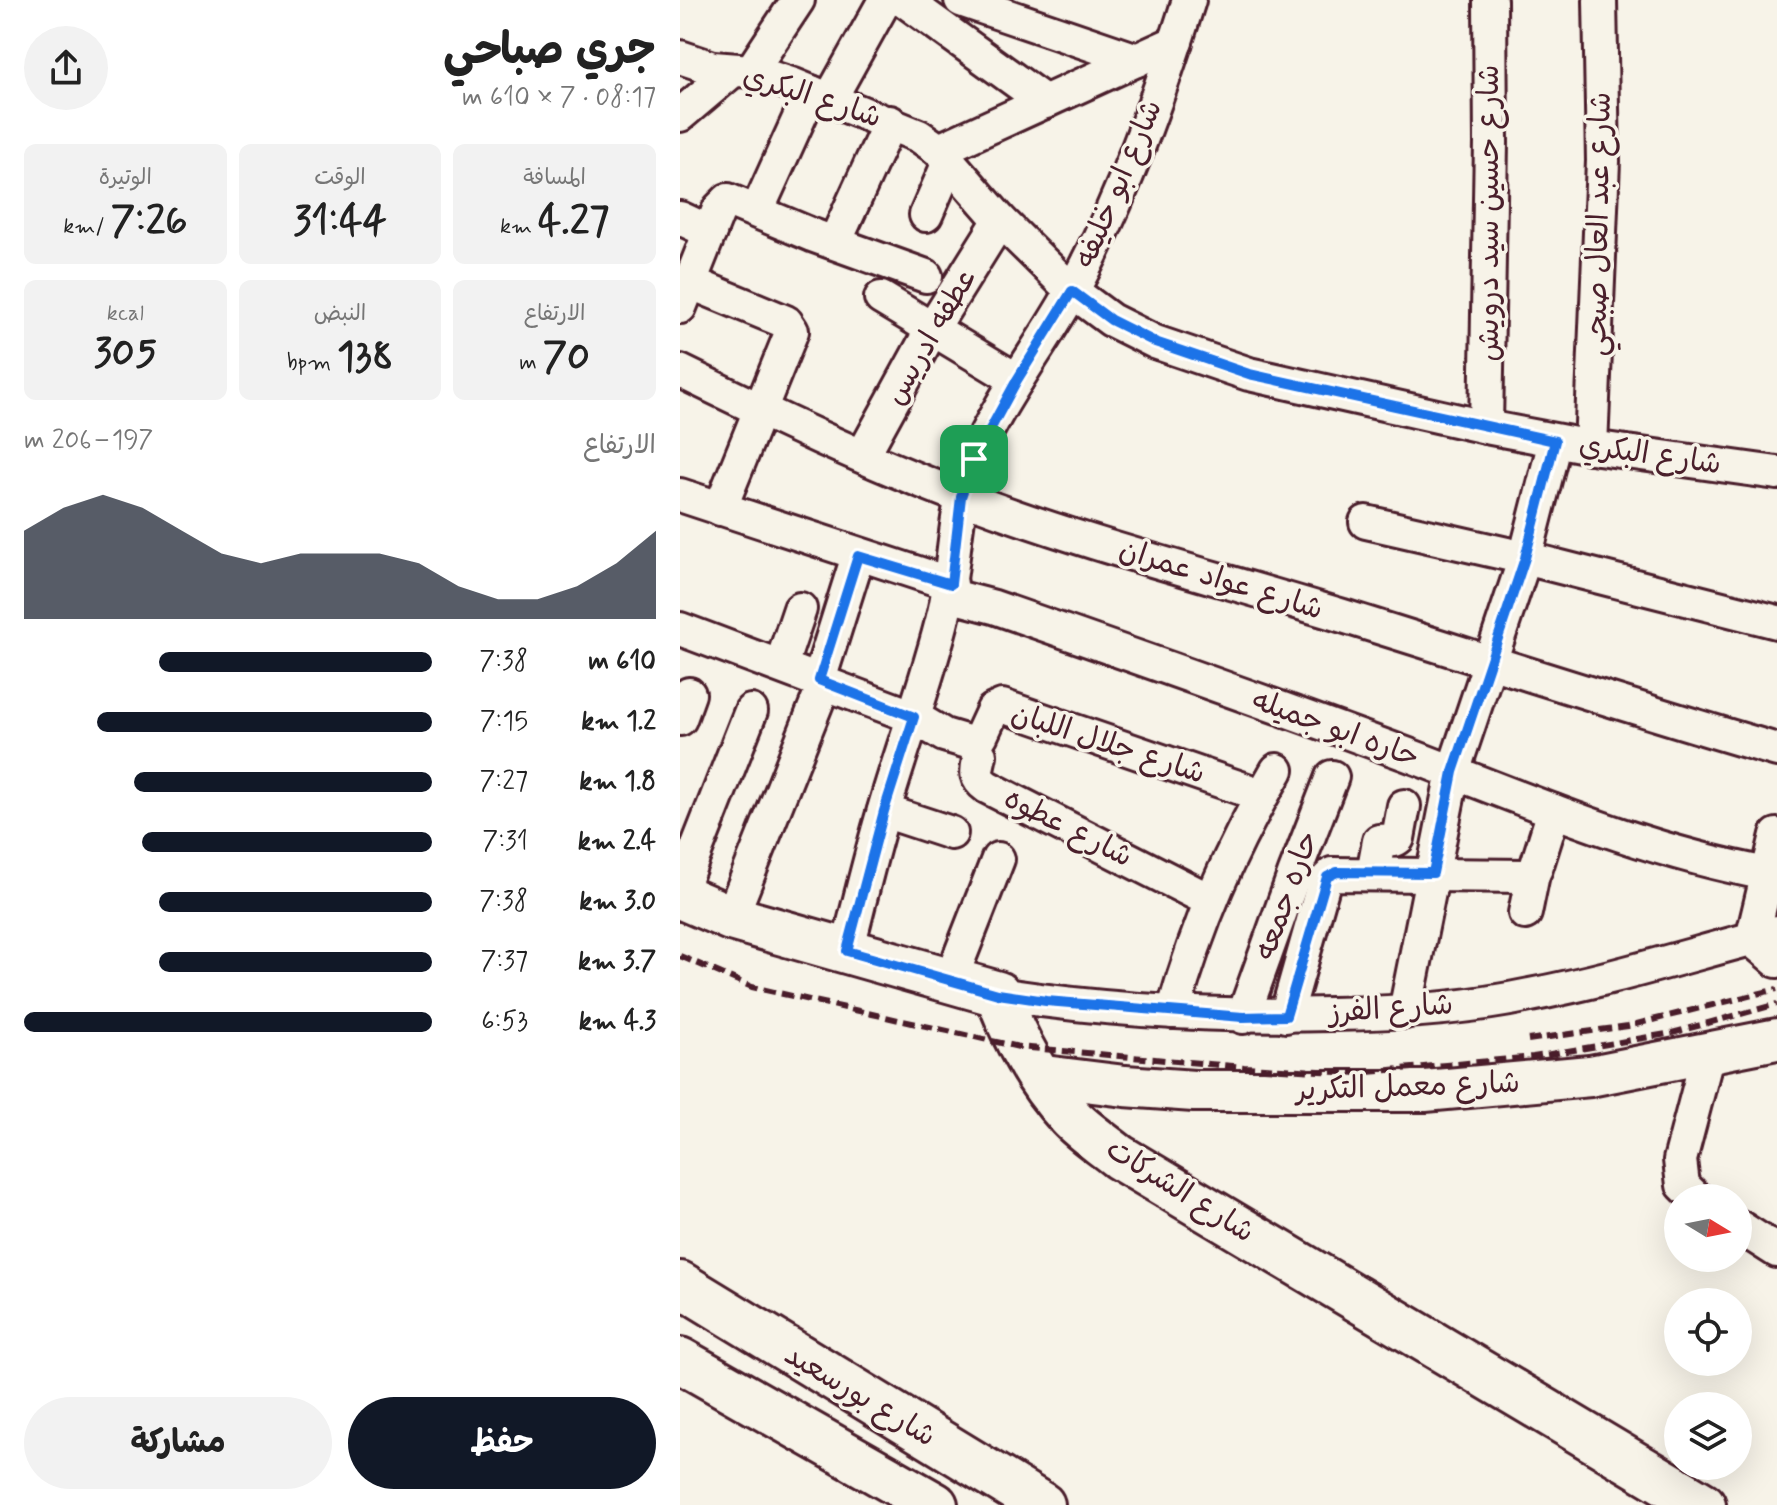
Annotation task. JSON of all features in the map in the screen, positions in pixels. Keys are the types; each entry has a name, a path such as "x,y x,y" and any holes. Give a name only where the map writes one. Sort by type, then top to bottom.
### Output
{"main road":[{"path":"680,893 731,918 998,994"},
{"name":"شارع الشركات","path":"998,994 1011,1031 1036,1075 1072,1119 1119,1157 1703,1505"},
{"name":"شارع بورسعيد","path":"680,1284 775,1345 1042,1505"},
{"path":"743,1395 775,1345"},
{"name":"شارع بورسعيد","path":"680,1360 935,1505"}],"street":[{"path":"680,115 741,71 798,0"},
{"path":"746,206 885,0"},
{"path":"904,0 1045,102"},
{"path":"961,0 1137,60"},
{"name":"شارع ابو خليفه","path":"847,951 884,811 949,590 961,497 974,459 1017,380 1072,291 1112,215 1146,133 1188,0"},
{"name":"شارع حسين سيد درويش","path":"1486,427 1490,0"},
{"name":"شارع عبد العال صبحي","path":"1591,447 1603,161 1600,0"},
{"path":"926,215 944,156 1045,102 1176,42"},
{"name":"شارع البكري","path":"680,57 821,95 919,136 944,156 1000,220 1072,291 1111,320 1155,342 1249,374 1486,427 1591,447 1777,473"},
{"path":"835,242 890,122"},
{"path":"720,509 791,335 789,323 685,294 722,203 728,200 746,206 812,235 926,276"},
{"path":"680,218 710,232"},
{"name":"عطفه ادريس","path":"863,455 932,329 1000,220"},
{"path":"881,298 1017,380"},
{"name":"شارع عواد عمران","path":"680,371 761,411 961,497 1101,544 1777,750"},
{"path":"1405,1012 1453,772 1525,558 1555,441"},
{"name":"حاره ابو جميله","path":"680,495 858,556 1621,836 1718,865 1774,851"},
{"path":"1366,522 1525,558 1777,622"},
{"path":"731,918 822,681 858,556"},
{"path":"781,665 800,609"},
{"path":"680,629 914,717 944,735 971,743"},
{"name":"شارع جلال اللبان","path":"971,743 981,736 993,710 1002,706 1269,782 1225,863 1209,900"},
{"path":"680,893 751,711"},
{"name":"شارع عطوه","path":"971,743 980,755 976,772 979,781 987,787 1209,900"},
{"name":"حاره جمعه","path":"1243,1017 1332,777"},
{"path":"1373,873 1379,841 1398,838 1404,806"},
{"path":"884,811 951,833"},
{"path":"1525,913 1533,874 1554,811"},
{"path":"1774,851 1765,935 1777,961"},
{"path":"951,979 998,859"},
{"path":"1286,1016 1324,882 1337,872 1533,874"},
{"path":"1173,1012 1209,900"},
{"name":"شارع الفرز","path":"998,994 1081,1005 1243,1017 1405,1012 1527,996 1644,970 1765,935"},
{"name":"شارع معمل التكرير","path":"1036,1075 1194,1091 1425,1091 1590,1076 1709,1050 1777,1039"},
{"path":"1683,1184 1680,1160 1709,1050"},
{"path":"1752,1235 1777,1251"}],"railway":[{"path":"680,956 752,987 1019,1047 1244,1067 1357,1073 1533,1057 1672,1033 1777,1004"},
{"path":"1528,1040 1628,1026 1777,989"}],"route":[{"path":"1072,291 1111,320 1155,342 1249,374 1555,441 1525,558 1453,772 1433,873 1337,872 1327,877 1286,1016 1243,1017 1081,1005 998,994 847,951 884,811 914,717 819,680 858,556 951,584 961,497 974,459 1017,380 1072,291"}]}
